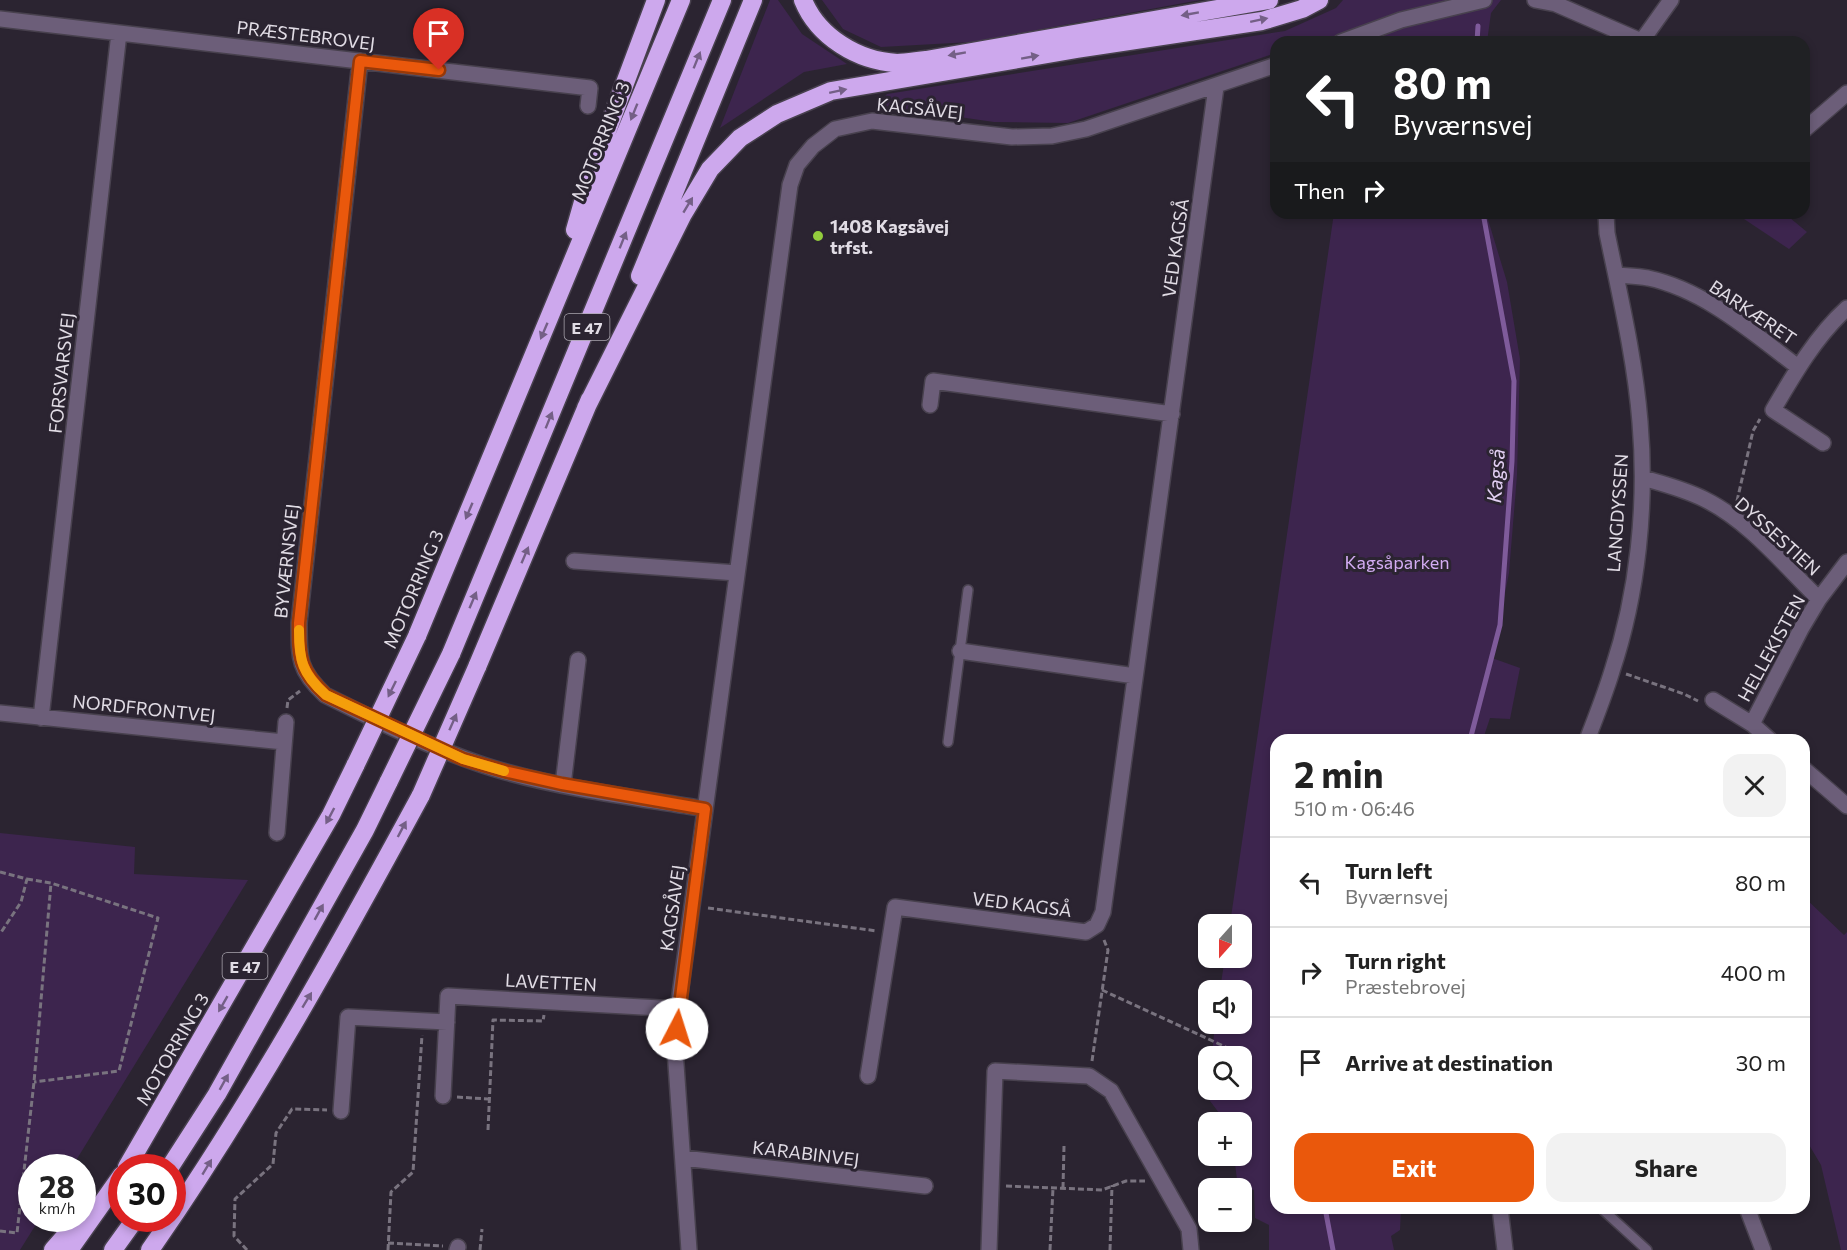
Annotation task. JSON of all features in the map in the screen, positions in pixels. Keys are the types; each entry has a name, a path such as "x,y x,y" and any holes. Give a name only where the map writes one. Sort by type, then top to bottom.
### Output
{"highway":[{"path":"555,305 591,174 656,0"},
{"name":"MOTORRING 3","path":"134,1154 331,815 417,636 681,0"},
{"name":"E 47","path":"178,1154 217,1094 365,830 451,654 722,0"},
{"path":"150,1250 203,1173 327,967 421,795 586,408 753,0"},
{"path":"802,0 823,30 845,47 870,58 898,63 1269,0"},
{"path":"586,408 683,213 710,169 740,138 777,114 831,91 1077,49 1262,21 1302,9 1319,0"},
{"path":"96,1202 108,1189"},
{"name":"MOTORRING 3","path":"69,1250 108,1194"},
{"path":"53,1250 69,1232"},
{"path":"113,1250 126,1232"}],"street":[{"path":"1357,36 1401,20 1484,0"},
{"path":"1535,0 1556,4 1630,36"},
{"path":"1645,36 1671,0"},
{"name":"PRÆSTEBROVEJ","path":"0,19 590,88 588,106"},
{"name":"FORSVARSVEJ","path":"41,717 119,33"},
{"name":"BYVÆRNSVEJ","path":"360,61 299,623 301,664 312,682 326,695 463,759 562,784 705,809"},
{"name":"KAGSÅVEJ","path":"689,1250 675,1050 678,1009 790,185 797,165 813,146 835,129 872,121 1012,137 1052,136 1086,129 1270,67"},
{"name":"VED KAGSÅ","path":"868,1076 895,907 1086,932 1097,925 1103,912 1216,87"},
{"path":"1810,125 1847,93"},
{"name":"LANGDYSSEN","path":"1589,734 1613,670 1626,615 1636,560 1643,478 1640,422 1633,365 1607,233 1606,219"},
{"name":"BARKÆRET","path":"1616,275 1647,278 1692,294 1734,319 1798,367"},
{"name":"BARKÆRET","path":"1773,410 1798,367 1847,308"},
{"path":"930,405 933,381 1172,414"},
{"path":"1773,410 1823,443"},
{"name":"DYSSESTIEN","path":"1643,478 1695,495 1734,518 1819,599"},
{"path":"574,561 737,573"},
{"name":"HELLEKISTEN","path":"1752,724 1801,629 1819,599 1847,562"},
{"path":"960,651 1135,676"},
{"path":"562,784 578,660"},
{"path":"1707,702 1752,724 1763,734"},
{"name":"NORDFRONTVEJ","path":"0,713 284,742"},
{"path":"277,833 286,722"},
{"path":"1810,774 1847,806"},
{"name":"LAVETTEN","path":"443,1096 448,996 678,1009"},
{"path":"341,1111 348,1017 447,1022"},
{"path":"989,1250 995,1071 1089,1076 1111,1091 1189,1229 1191,1250"},
{"name":"KARABINVEJ","path":"683,1158 925,1186"},
{"path":"1501,1214 1505,1250"},
{"path":"1749,1214 1763,1250"}],"lane":[{"path":"948,742 968,590"},
{"path":"1608,1214 1647,1250"}],"path":[{"path":"1734,518 1753,431 1763,415 1773,410"},
{"path":"1632,675 1707,702"},
{"path":"0,872 51,883 158,918 119,1071 34,1082"},
{"path":"0,934 21,902 27,879"},
{"path":"0,1232 17,1233 34,1082 51,883"},
{"path":"692,906 890,933"},
{"path":"1089,1076 1108,950 1097,925"},
{"path":"1102,990 1223,1046"},
{"path":"488,1130 493,1020 543,1021 546,1001"},
{"path":"388,1250 391,1192 413,1172 423,1021"},
{"path":"247,1250 234,1236 235,1199 273,1164 276,1133 292,1108 341,1111"},
{"path":"1063,1188 1064,1146"},
{"path":"991,1186 1102,1190 1126,1181 1162,1181"},
{"path":"1110,1250 1112,1185"},
{"path":"1050,1250 1053,1188"},
{"path":"388,1243 480,1249 482,1229"}],"green space":[{"path":"770,0 778,0 802,34 847,64 804,72 720,128"},
{"path":"822,0 1200,0 971,42 881,47 843,29"},
{"path":"1343,0 1501,0 1491,13 1488,36 1270,36 1270,55 1068,123 994,122 876,105 887,94 1285,31 1336,8"},
{"name":"Kagsåparken","path":"1333,219 1488,219 1507,282 1520,359 1517,475 1509,573 1492,658 1520,668 1510,719 1490,718 1485,734 1270,734 1270,1214 1401,1214 1400,1230 1391,1236 1394,1250 1269,1250 1269,1225 1255,1218 1252,1178 1237,1178 1235,1166 1252,1166 1252,1112 1218,1112 1210,1101 1252,1100 1252,1046 1213,1046 1214,1034 1252,1034 1252,980 1222,980 1223,968 1252,968 1252,914 1231,914"},
{"path":"1744,219 1791,219 1807,232 1789,249"},
{"path":"0,833 135,847 134,874 248,880 80,1154 18,1154 18,1232 31,1232 20,1250 0,1250"},
{"path":"1810,903 1844,935 1847,932 1847,1250 1841,1250 1821,1165 1810,1146"}],"waterway":[{"name":"Kagså","path":"1477,36 1478,26"},
{"name":"Kagså","path":"1472,734 1500,625 1512,461 1514,381 1484,219"},
{"name":"Kagså","path":"1326,1214 1333,1250"}],"slow traffic":[{"path":"299,630 301,664 312,682 326,695 463,759 504,771"}],"place":[{"name":"1408 Kagsåvej trfst.","path":"818,236"}],"route":[{"path":"439,70 360,61 299,623 301,664 312,682 326,695 463,759 562,784 705,809 677,1029"}]}
